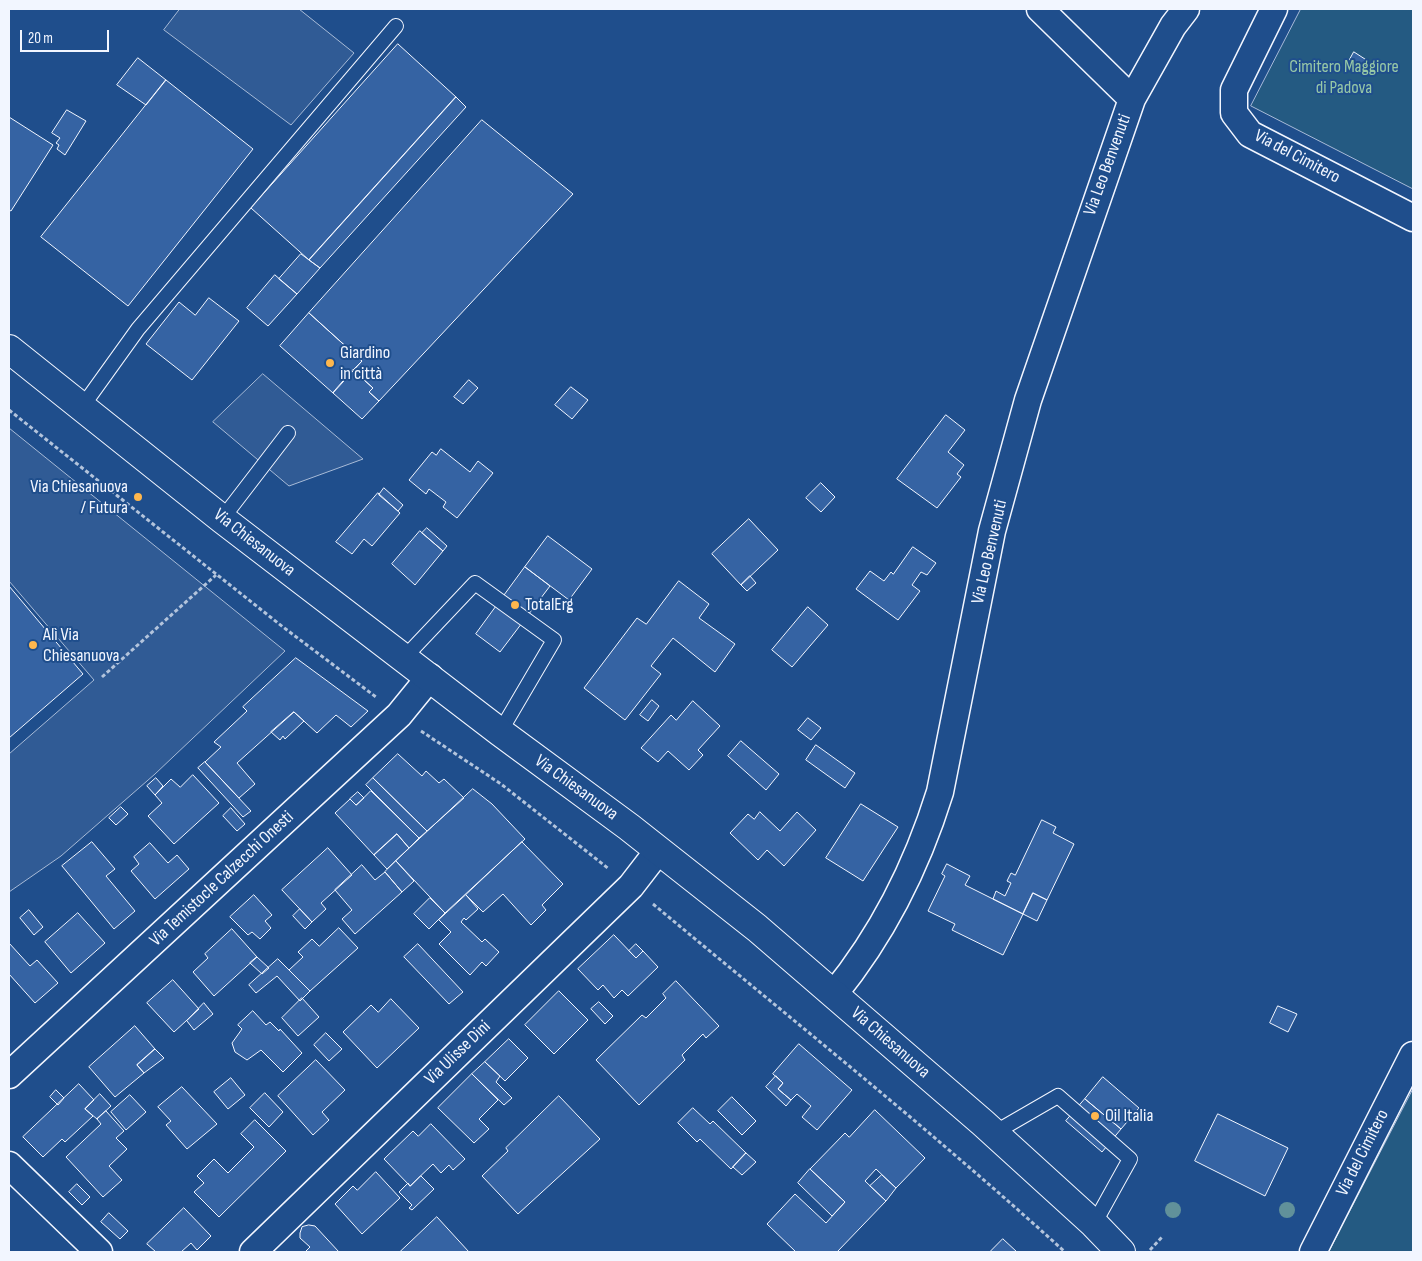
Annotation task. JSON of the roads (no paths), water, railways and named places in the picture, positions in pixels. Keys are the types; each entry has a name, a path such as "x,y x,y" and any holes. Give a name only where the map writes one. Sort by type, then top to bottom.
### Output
{"main road":[{"name":"Via Chiesanuova","path":"9,350 222,519 757,928 994,1133 1094,1224 1121,1252"}],"street":[{"name":"Via Leo Benvenuti","path":"1040,9 1132,99"},
{"name":"Via Leo Benvenuti","path":"834,994 861,962 886,922 919,852 932,819 940,792 992,531 1025,409 1132,99 1173,26 1186,9"},
{"name":"Via del Cimitero","path":"1274,9 1234,90 1234,113 1250,134 1413,218"},
{"name":"Via Temistocle Calzecchi Onesti","path":"9,1075 399,715 430,678"},
{"name":"Via Ulisse Dini","path":"253,1252 631,886 658,851"},
{"name":"Via del Cimitero","path":"1313,1252 1413,1055"},
{"path":"9,1165 99,1252"}],"lane":[{"path":"82,407 138,329 396,26"},
{"path":"222,519 288,433"},
{"path":"404,658 475,583 554,640 500,732"},
{"path":"994,1133 1058,1096 1130,1159 1094,1224"}],"place":[{"name":"Giardino in città","path":"330,363"},
{"name":"Via Chiesanuova / Futura","path":"138,497"},
{"name":"TotalErg","path":"515,605"},
{"name":"Alì Via Chiesanuova","path":"33,645"},
{"name":"Oil Italia","path":"1095,1116"}],"park label":[{"name":"Cimitero Maggiore di Padova","path":"1344,77"}]}
